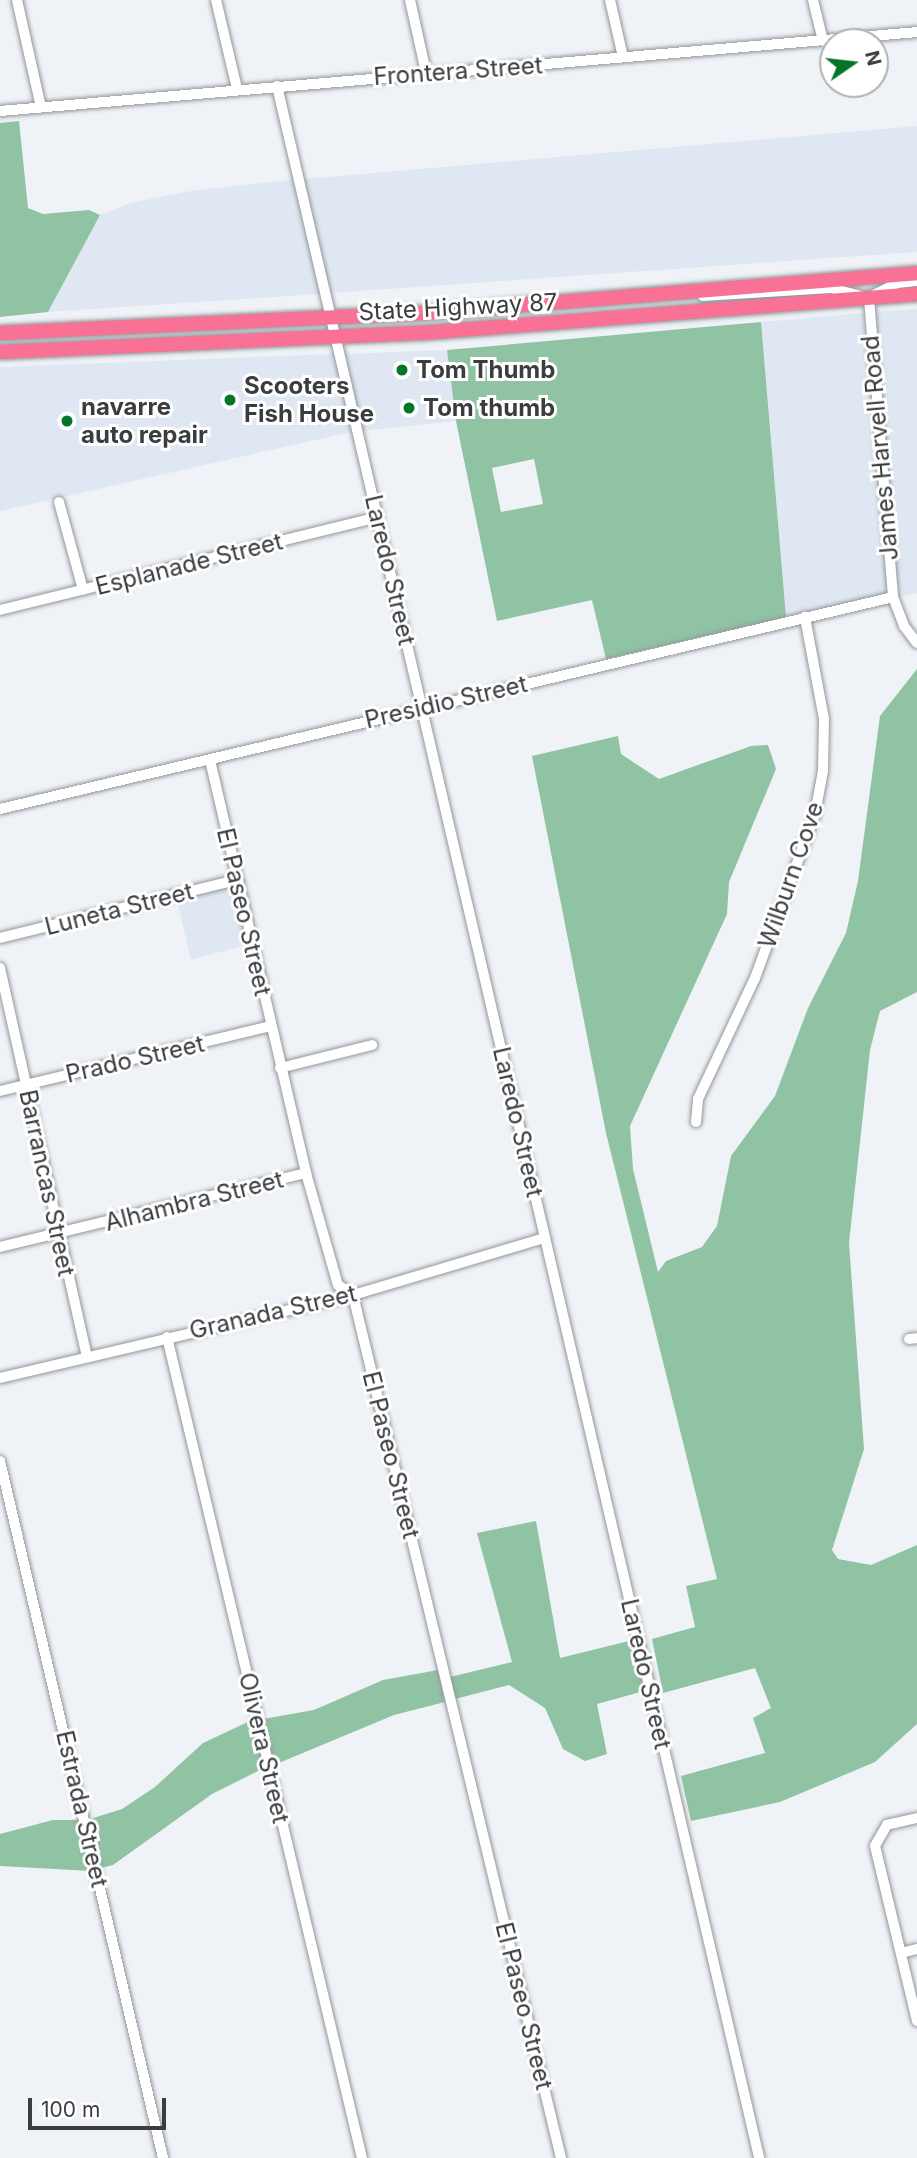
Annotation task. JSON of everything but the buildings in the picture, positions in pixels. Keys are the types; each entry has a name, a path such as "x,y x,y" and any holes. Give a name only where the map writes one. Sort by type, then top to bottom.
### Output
{"highway":[{"path":"0,333 331,318 665,295 917,273"},
{"name":"State Highway 87","path":"0,352 336,336 917,294"}],"street":[{"path":"17,0 41,107"},
{"path":"216,0 237,89"},
{"path":"410,0 426,72"},
{"path":"610,0 623,57"},
{"path":"813,0 820,28"},
{"name":"Frontera Street","path":"889,35 917,32"},
{"name":"Frontera Street","path":"0,111 426,72 819,41"},
{"name":"Laredo Street","path":"277,86 759,2158"},
{"path":"665,295 739,297 831,288 869,298 897,283 917,281"},
{"name":"James Harvell Road","path":"869,298 893,597 904,626 917,643"},
{"path":"59,502 83,590"},
{"name":"Esplanade Street","path":"0,610 378,517"},
{"name":"Presidio Street","path":"0,809 893,597"},
{"name":"Wilburn Cove","path":"696,1122 698,1099 755,978 815,814 823,771 824,719 805,617"},
{"name":"El Paseo Street","path":"210,760 306,1173 338,1284 353,1295 561,2158"},
{"name":"Luneta Street","path":"0,938 237,880"},
{"name":"Barrancas Street","path":"0,968 87,1357"},
{"name":"Prado Street","path":"0,1091 271,1026"},
{"path":"280,1068 372,1045"},
{"name":"Alhambra Street","path":"0,1247 306,1173"},
{"name":"Granada Street","path":"0,1378 353,1295 544,1238"},
{"name":"Olivera Street","path":"167,1337 362,2158"},
{"name":"Estrada Street","path":"0,1461 163,2158"},
{"path":"917,1818 887,1825 876,1839 917,2021"},
{"path":"901,1953 917,1949"}],"shaded area":[{"path":"917,126 917,252 331,293 304,179"},
{"path":"293,180 320,294 48,312 100,215 130,203 196,190"},
{"path":"917,309 917,593 899,597 873,312"},
{"path":"863,313 888,594 786,617 761,322"},
{"path":"447,350 456,421 362,431 345,354"},
{"path":"334,354 351,432 0,511 0,367"},
{"path":"233,886 246,945 191,960 177,900"}],"green space":[{"path":"19,121 28,208 43,214 89,210 100,215 48,312 0,317 0,123"},
{"path":"761,322 786,617 606,659 592,600 497,621 456,421 447,350","holes":["534,459 543,504 501,512 492,468"]},
{"path":"917,669 917,992 880,1011 870,1050 849,1243 864,1449 832,1550 838,1559 871,1565 917,1545 917,1724 875,1762 780,1802 691,1821 681,1776 765,1753 753,1718 771,1708 755,1668 663,1693 652,1639 695,1627 686,1586 717,1579 606,1133 532,756 618,736 621,754 659,779 751,746 768,745 776,769 729,882 727,914 630,1126 633,1169 658,1272 666,1261 702,1247 717,1226 731,1156 775,1096 808,1008 846,933 858,881 880,716"},
{"path":"536,1521 560,1658 633,1640 644,1691 597,1704 607,1754 585,1761 563,1749 545,1708 509,1685 455,1699 450,1677 512,1662 477,1533"},
{"path":"438,1670 445,1702 394,1715 274,1765 263,1719 314,1710 383,1680"},
{"path":"252,1720 264,1768 212,1794 113,1865 101,1868 90,1819 122,1809 155,1787 203,1743"},
{"path":"53,1820 79,1820 91,1871 0,1866 0,1834"}],"place":[{"name":"Tom Thumb","path":"402,370"},
{"name":"Scooters Fish House","path":"230,400"},
{"name":"Tom thumb","path":"409,408"},
{"name":"navarre auto repair","path":"67,421"}]}
